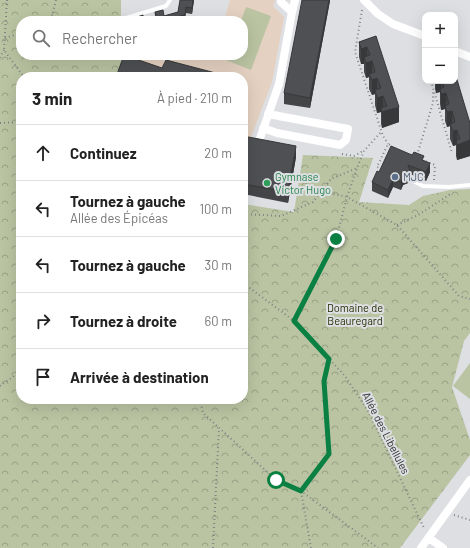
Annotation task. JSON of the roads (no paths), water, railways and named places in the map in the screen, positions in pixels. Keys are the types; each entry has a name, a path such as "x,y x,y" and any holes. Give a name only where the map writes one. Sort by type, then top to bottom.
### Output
{"street":[{"path":"281,0 281,2 292,12"},
{"path":"248,144 261,145 263,128 279,84 295,0"},
{"path":"366,1 378,14 393,24 422,35"},
{"path":"458,52 470,57"},
{"path":"263,128 276,137 340,145 346,140 348,129 268,114"},
{"path":"421,548 470,480"},
{"path":"429,538 443,548"}],"lane":[{"path":"133,16 166,6 170,0"},
{"path":"409,180 423,186 470,185"}],"place":[{"name":"MJC","path":"395,177"},
{"name":"Gymnase Victor Hugo","path":"267,183"}],"park label":[{"name":"Domaine de Beauregard","path":"355,314"}]}
